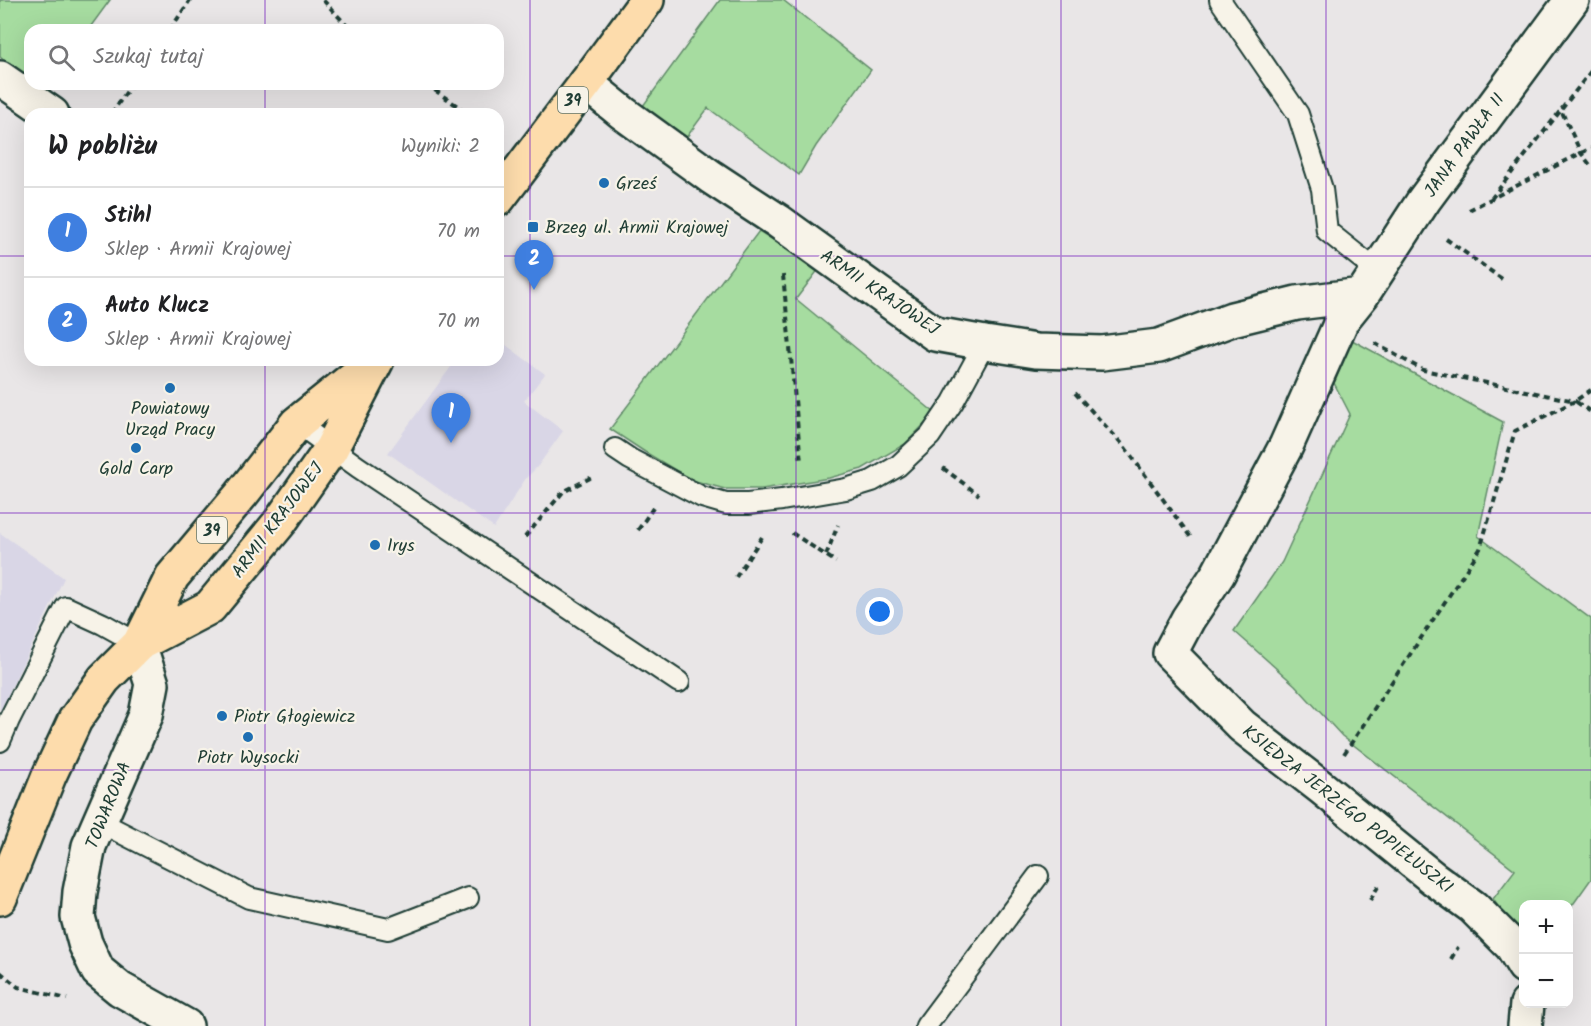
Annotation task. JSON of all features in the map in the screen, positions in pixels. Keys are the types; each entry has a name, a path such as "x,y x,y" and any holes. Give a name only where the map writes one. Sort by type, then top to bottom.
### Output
{"main road":[{"name":"39","path":"504,191 647,0"},
{"name":"ARMII KRAJOWEJ","path":"139,644 172,576 241,495 297,423 369,366"},
{"name":"ARMII KRAJOWEJ","path":"0,898 49,776 75,720 104,680 139,644 210,607 280,522 332,449 374,366"}],"street":[{"name":"JANA PAWŁA II","path":"1170,653 1188,619 1218,574 1286,446 1342,320 1370,283 1424,200 1572,0"},
{"path":"0,78 43,108"},
{"name":"ARMII KRAJOWEJ","path":"586,83 711,177 778,221 935,334 1036,351 1102,353 1159,346 1232,319 1370,283"},
{"name":"TOWAROWA","path":"139,644 152,684 146,715 89,846 80,892 78,917 85,943 98,971 120,989 186,1026"},
{"name":"KSIĘDZA JERZEGO POPIEŁUSZKI","path":"1170,653 1242,726 1473,907 1512,946 1519,958"},
{"path":"1525,1026 1527,1008"}],"lane":[{"path":"1220,0 1298,114 1322,189 1327,231 1370,283"},
{"path":"623,454 702,497 726,504 748,504 774,510 804,496 846,489 873,481 898,466 930,436 953,402 985,344"},
{"path":"297,423 332,449 679,682"},
{"path":"0,741 66,607 139,644"},
{"path":"100,822 249,898 388,929 468,898"},
{"path":"926,1026 1038,876"}],"path":[{"path":"174,24 190,0"},
{"path":"323,0 345,24"},
{"path":"1491,200 1591,70"},
{"path":"115,108 128,90"},
{"path":"435,90 460,108"},
{"path":"1561,110 1581,153 1591,166"},
{"path":"1460,214 1591,148"},
{"path":"778,221 804,496"},
{"path":"1444,237 1502,279"},
{"path":"1342,320 1359,334 1423,370 1575,401 1591,412"},
{"path":"1036,351 1124,446 1218,574"},
{"path":"1322,788 1480,549 1515,431 1575,401 1591,390"},
{"path":"916,448 979,495"},
{"path":"521,541 563,492 623,454"},
{"path":"736,576 774,510 836,562"},
{"path":"0,972 18,987"}],"shaded area":[{"path":"504,343 545,374 524,401 563,431 538,466 526,478 494,528 388,453 452,366 504,366"},
{"path":"0,533 64,578 0,711"}],"green space":[{"path":"0,0 110,0 92,24 24,24 24,75 0,57"},
{"path":"720,0 783,0 871,70 816,146 799,175 708,108 686,138 640,110"},
{"path":"759,231 819,269 796,299 935,413 905,444 862,469 829,478 762,489 725,489 692,480 610,429"},
{"path":"1352,340 1503,422 1478,536 1591,619 1591,879 1573,904 1573,900 1519,900 1519,940 1493,899 1515,870 1342,736 1295,685 1234,631 1282,562 1350,414 1334,383"}],"place":[{"name":"Grześ","path":"604,183"},
{"name":"Brzeg ul. Armii Krajowej","path":"533,227"},
{"name":"Auto Klucz","path":"534,290"},
{"name":"Powiatowy Urząd Pracy","path":"170,388"},
{"name":"Stihl","path":"451,443"},
{"name":"Gold Carp","path":"136,448"},
{"name":"Irys","path":"375,545"},
{"name":"Piotr Głogiewicz","path":"222,716"},
{"name":"Piotr Wysocki","path":"248,737"}]}
